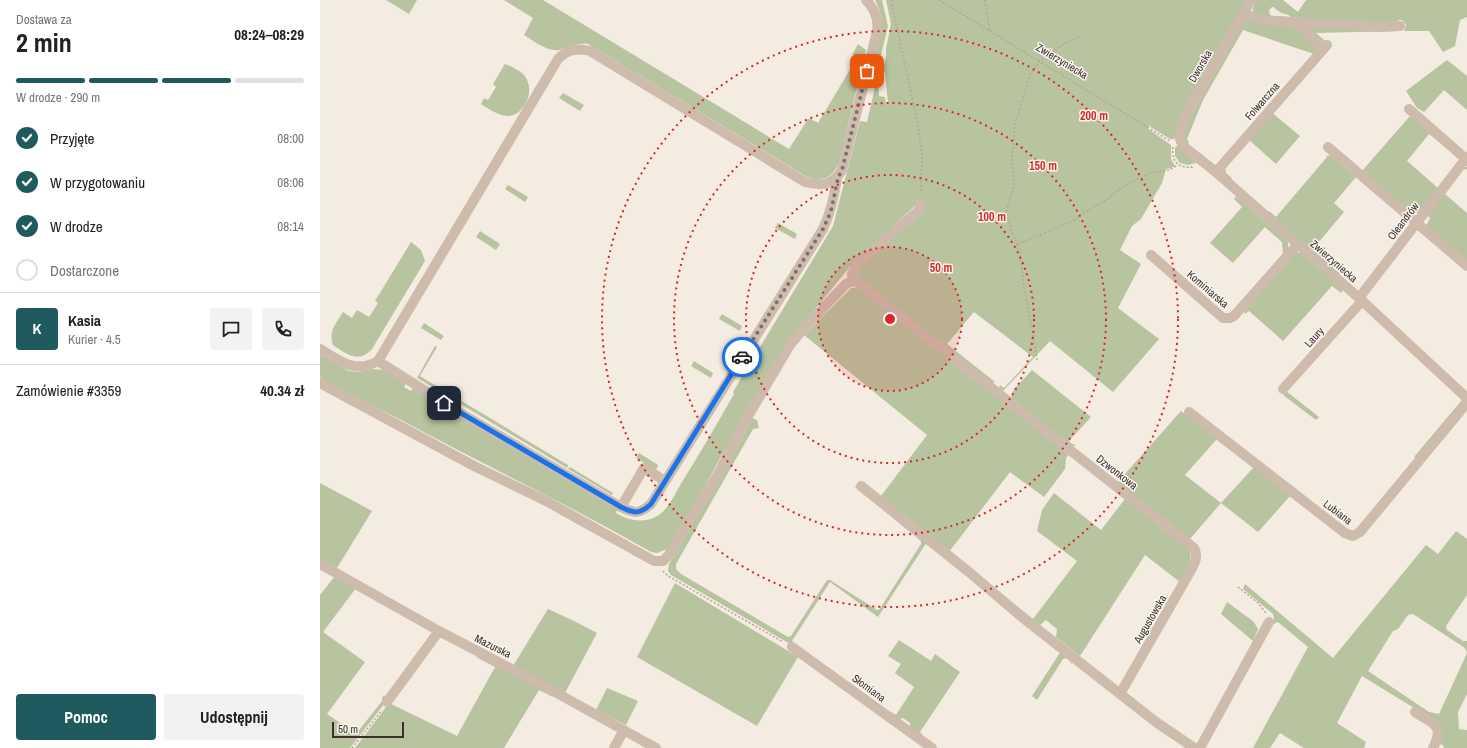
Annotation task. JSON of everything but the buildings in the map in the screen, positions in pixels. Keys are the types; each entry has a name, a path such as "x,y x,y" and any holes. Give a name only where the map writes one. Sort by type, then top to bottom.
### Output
{"street":[{"path":"320,349 346,365 356,367 372,364 378,361 558,59 570,50 580,49 590,51 805,182 815,185 830,183 837,178 842,170 878,26 876,13 866,0"},
{"name":"Dworska","path":"1178,144 1181,142 1180,129 1184,118 1251,0"},
{"path":"1244,14 1262,20 1379,27 1400,26"},
{"name":"Folwarczna","path":"1216,172 1324,47 1294,22"},
{"path":"1409,109 1467,159"},
{"name":"Zwierzyniecka","path":"1178,144 1216,172 1361,300 1467,398"},
{"path":"1328,147 1416,224 1467,266"},
{"name":"Oleandrów","path":"1361,300 1416,224 1467,159"},
{"path":"378,361 457,411 621,507 637,513 644,511 651,504 823,229 833,202 837,178"},
{"path":"320,383 474,466 546,501 648,557 659,561 664,561 721,469 747,417 790,345 846,284 853,281 852,274 861,260 919,210 921,202"},
{"name":"Kominiarska","path":"1151,255 1223,318 1227,319 1234,316 1297,245"},
{"name":"Dzwonkowa","path":"853,281 860,283 1020,412 1188,542 1197,553"},
{"name":"Laury","path":"1283,390 1361,300"},
{"name":"Lubiana","path":"1190,412 1345,533 1353,536 1360,532 1467,403"},
{"path":"621,507 644,468 665,481"},
{"path":"861,486 969,572 1023,618 1120,694 1194,748"},
{"name":"Augustowska","path":"1120,694 1187,577 1196,559 1197,553"},
{"name":"Mazurska","path":"320,564 439,631 546,687 656,748"},
{"path":"1200,748 1268,622"},
{"path":"388,702 439,631"},
{"name":"Słomiana","path":"792,647 932,748"},
{"path":"1415,712 1438,729 1438,736 1433,748"},
{"path":"614,748 624,730"}],"path":[{"path":"891,0 918,125 922,155 921,202"},
{"name":"Zwierzyniecka","path":"939,0 1178,144"},
{"path":"984,0 990,31"},
{"path":"1036,360 1035,346 1024,287 1022,263 1018,244 1006,213 1014,184 1012,158 1015,124 1030,75 1040,61 1065,43 1080,37"},
{"path":"1178,144 1173,159 1178,165 1183,168 1191,168 1205,164"},
{"path":"1018,244 1071,222 1108,199 1122,187 1150,173 1169,170 1178,165"},
{"path":"659,561 661,568 668,576 792,647"},
{"path":"1238,587 1266,612 1268,622"},
{"path":"352,748 388,702"}],"green space":[{"path":"386,0 417,0 409,14"},
{"path":"504,0 543,0 789,149 808,119 818,123 857,58 852,55 858,44 866,50 837,168 826,178 812,179 807,177 588,44 577,45 559,50 545,48 524,35 533,18"},
{"path":"875,0 882,0 888,26 877,72 879,96 885,97 886,104 888,103 885,72 883,70 891,24 886,0 1247,0 1177,136 1174,139 1170,139 1149,126 1147,128 1171,145 1171,159 1175,166 1166,169 1162,183 1141,219 1132,226 1120,250 1141,264 1118,308 1159,339 1113,392 1050,341 1004,390 1001,391 999,389 1000,385 1004,388 1033,357 974,312 947,344 995,382 991,384 857,278 856,272 860,265 923,210 918,203 849,268 787,343 748,407 704,488 667,549 657,553 651,552 558,501 349,394 320,377 320,355 349,371 358,372 373,369 384,370 406,383 404,387 411,391 414,387 617,510 616,513 621,516 632,520 648,520 659,515 672,500 734,394 733,392 833,226 860,121 867,122 876,83 873,82 875,74 871,73 882,25 880,12"},
{"path":"1255,0 1283,0 1298,12 1306,0 1467,0 1467,17 1460,20 1455,46 1443,52 1429,31 1404,31 1406,25 1402,20 1387,24 1293,20 1290,16 1281,13 1273,7 1269,10 1271,18 1252,13"},
{"path":"1247,20 1288,24 1301,30 1316,49 1314,54 1243,30 1203,100 1187,139 1189,142 1187,145 1185,142 1184,128 1244,21"},
{"path":"1303,24 1398,31 1316,33 1325,41 1323,43"},
{"path":"1447,60 1467,76 1467,110 1444,90 1424,112 1417,108 1406,91"},
{"path":"505,64 522,73 526,78 529,90 523,108 513,115 507,116 496,113 481,104 484,98 488,100 496,87 493,84"},
{"path":"563,93 584,105 580,111 559,98"},
{"path":"1271,112 1300,136 1276,164 1249,140 1225,168 1226,173 1232,178 1230,180 1222,170"},
{"path":"1410,116 1451,152 1429,134 1407,161 1438,188 1420,212 1412,213 1362,171"},
{"path":"1177,146 1183,149 1196,163 1188,165 1180,163 1175,156 1175,148"},
{"path":"1331,155 1356,177 1334,203 1344,212 1313,249 1341,274 1337,275 1267,214 1269,211 1276,217 1327,157 1326,156"},
{"path":"1463,167 1467,167 1467,169 1463,170 1445,194 1467,213 1467,263 1426,226 1430,218 1426,214"},
{"path":"508,185 528,197 525,202 505,189"},
{"path":"1236,196 1288,242 1288,249 1283,254 1282,242 1265,227 1233,263 1210,243 1242,207 1234,199"},
{"path":"778,223 797,234 795,239 775,228"},
{"path":"480,231 500,244 496,250 476,237"},
{"path":"411,242 421,250 425,261 372,349 367,354 357,357 348,354 333,345 331,336 332,332 335,324 343,312 352,318 357,310 369,317 378,303 375,301"},
{"path":"1296,252 1301,253 1343,289 1341,293 1332,286 1283,341 1249,311 1245,314 1244,312"},
{"path":"859,287 1069,454 1066,458 1065,469 1044,497 1010,472 949,552 881,496 927,435 804,335 851,288"},
{"path":"722,314 742,326 740,331 719,319"},
{"path":"424,323 444,336 441,340 421,328"},
{"path":"435,346 437,347 420,376 568,465 567,468 417,378"},
{"path":"694,361 713,373 711,378 691,366"},
{"path":"1032,370 1091,417 1069,441 1076,445 1070,447 1011,397 1014,389"},
{"path":"1446,385 1464,401 1416,458 1414,457 1462,400"},
{"path":"1286,391 1319,417 1316,420 1283,395"},
{"path":"1181,411 1217,439 1185,475 1221,503 1189,540 1117,483"},
{"path":"752,418 757,420 759,428 753,429 676,564 676,569 681,574 788,637 791,636 827,580 830,580 879,610 921,544 921,541 855,487 856,486 927,542 878,617 830,582 792,641 804,650 792,645 671,575 668,571 669,564 728,465"},
{"path":"639,453 658,465 656,470 636,458"},
{"path":"570,467 613,493 612,495 568,469"},
{"path":"1254,467 1290,496 1258,532 1221,503"},
{"path":"320,483 372,511 337,568 320,561"},
{"path":"1054,493 1101,530 1125,499 1190,550 1191,554 1186,571 1180,582 1145,555 1080,656 1056,637 1057,629 1046,620 1040,625 1034,623 1002,594 1033,619 1077,561 1037,531 1042,510"},
{"path":"1456,531 1467,539 1467,595 1446,626 1447,630 1463,641 1467,641 1467,653 1467,694 1458,712 1459,729 1467,730 1467,748 1444,748 1443,745 1439,744 1427,716 1362,676 1337,723 1366,742 1364,748 1304,748 1280,733 1270,748 1253,748 1308,647 1278,622 1273,624 1273,614 1243,589 1245,584 1333,658 1426,545 1438,554","holes":["1413,614 1465,648 1467,653 1439,714 1429,712 1368,671 1393,631 1398,629 1408,615"]},
{"path":"335,576 356,588 323,632 365,662 327,714 356,734 382,701 384,695 385,703 350,748 320,748 320,595"},
{"path":"675,583 798,657 757,726 637,657"},
{"path":"1227,602 1254,622 1258,629 1253,641 1221,614"},
{"path":"548,609 597,633 565,693 513,666"},
{"path":"899,640 931,661 935,654 960,672 920,732 922,734 919,736 910,728 910,723 903,718 897,720 892,716 891,712 896,715 914,687 895,673 901,664 888,656"},
{"path":"1061,651 1073,662 1071,664 1067,658 1063,659 1037,700 1032,696"},
{"path":"478,656 552,695 553,697 539,690 504,748 355,748 389,703 457,736 495,667 476,657"},
{"path":"607,688 638,701 626,725 596,710"}],"way so far":[{"path":"742,357 823,229 833,202 837,178 842,170 867,71"}],"route":[{"path":"444,403 621,507 637,513 644,511 651,504 742,357"}]}
